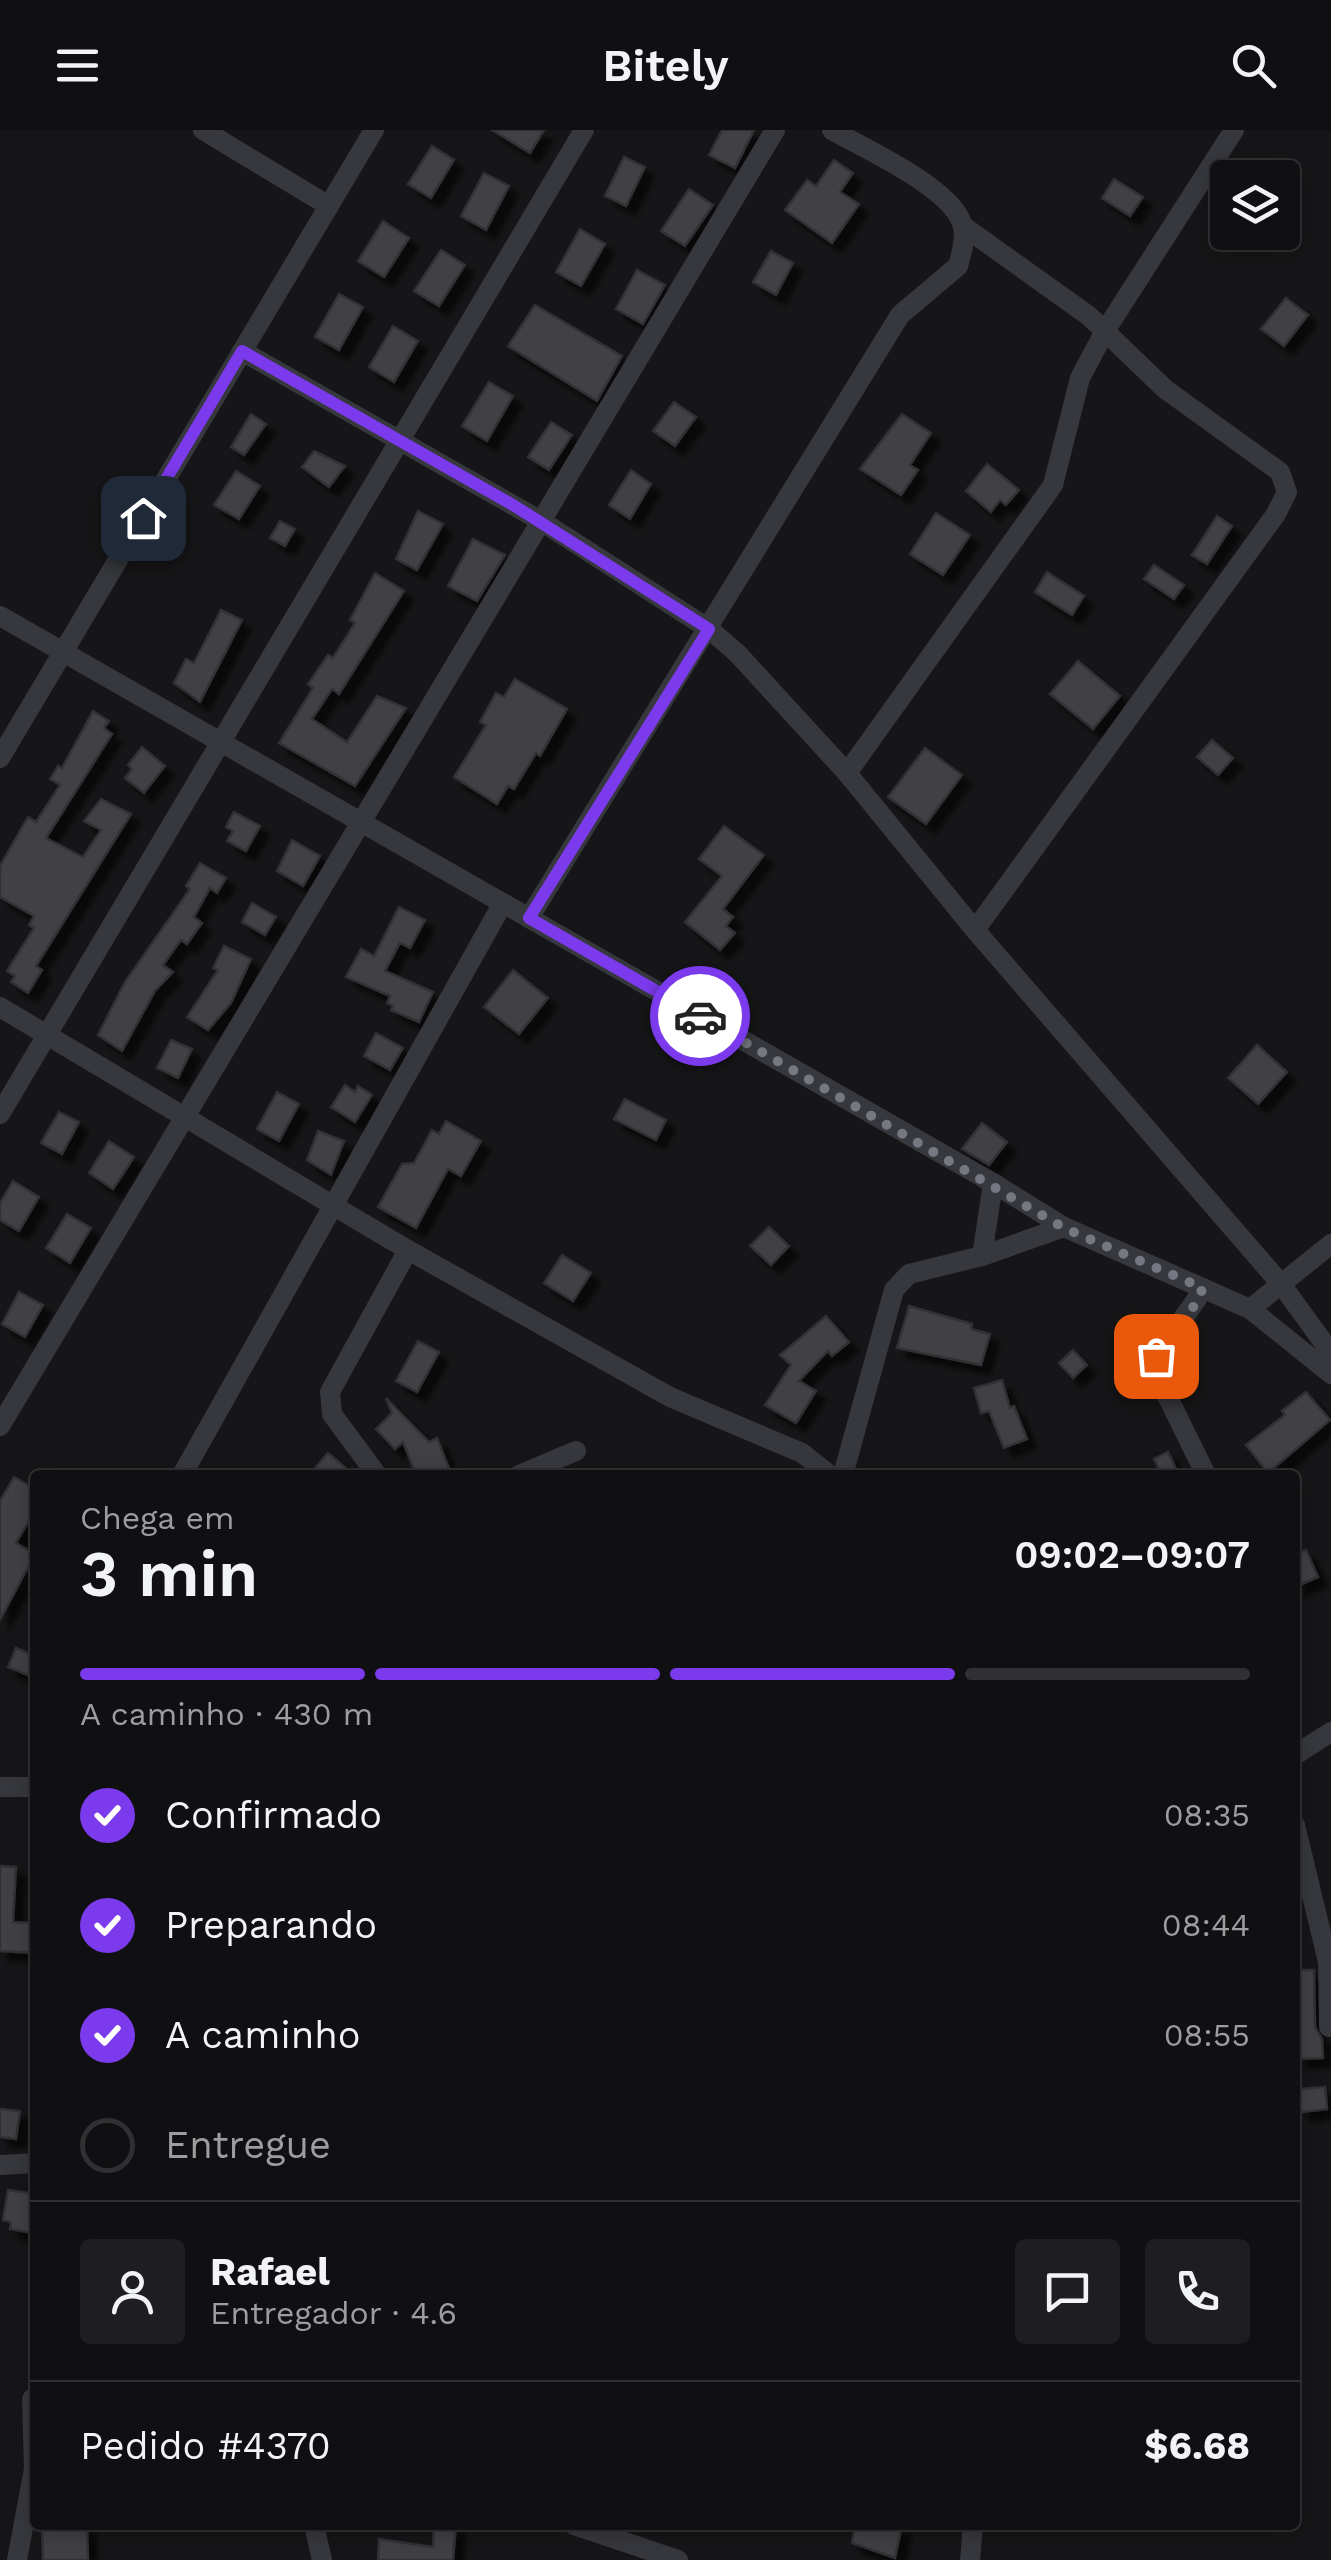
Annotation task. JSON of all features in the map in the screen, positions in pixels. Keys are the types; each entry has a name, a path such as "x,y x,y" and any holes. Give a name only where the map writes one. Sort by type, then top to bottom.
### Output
{"street":[{"path":"203,130 329,206"},
{"path":"0,758 374,130"},
{"path":"0,1114 584,130"},
{"path":"0,1426 775,130"},
{"path":"832,130 925,184 950,203 963,226 1105,331 1165,389 1280,472 1287,492 1276,514 975,930"},
{"path":"846,773 1054,485 1072,401 1105,331 1234,130"},
{"path":"529,918 900,315 958,266 963,226"},
{"path":"242,351 401,438 709,629 768,685 846,773 975,930 1281,1284 1331,1354"},
{"path":"0,616 993,1183 1064,1228 1250,1309 1331,1374"},
{"path":"185,1470 502,903"},
{"path":"0,1007 408,1250 670,1396 802,1454 823,1470"},
{"path":"982,1256 993,1183"},
{"path":"844,1470 894,1290 910,1274 982,1256 1064,1228"},
{"path":"1250,1309 1331,1244"},
{"path":"373,1470 332,1414 330,1392 408,1250"},
{"path":"1203,1288 1188,1317 1172,1332 1152,1364 1204,1470"},
{"path":"531,1470 576,1452"},
{"path":"1300,1750 1331,1732"},
{"path":"0,1787 30,1787"},
{"path":"1300,1845 1328,1962 1330,2028"},
{"path":"0,2165 30,2164"},
{"path":"16,2560 30,2489"},
{"path":"315,2530 322,2560"},
{"path":"589,2530 678,2560"},
{"path":"970,2560 973,2530"}],"building":[{"path":"492,130 544,130 530,153"},
{"path":"722,130 754,130 735,168 709,155"},
{"path":"432,146 454,160 431,198 408,184"},
{"path":"624,157 645,167 626,206 605,196"},
{"path":"834,160 853,173 840,192 859,204 832,243 785,210 807,180 816,186"},
{"path":"484,173 509,186 486,230 461,216"},
{"path":"1114,179 1143,197 1130,216 1102,198"},
{"path":"689,189 713,205 685,246 661,231"},
{"path":"383,221 409,238 384,277 358,261"},
{"path":"580,229 605,244 581,286 556,272"},
{"path":"441,250 465,265 439,306 414,291"},
{"path":"771,251 793,263 776,295 753,282"},
{"path":"637,270 665,285 643,324 616,309"},
{"path":"339,294 363,307 339,350 315,337"},
{"path":"1286,298 1308,315 1284,346 1261,329"},
{"path":"535,305 622,356 597,401 508,346"},
{"path":"393,326 418,341 394,382 369,367"},
{"path":"489,382 513,396 487,441 462,426"},
{"path":"674,402 696,417 675,446 653,431"},
{"path":"251,414 266,424 244,455 231,447"},
{"path":"902,414 931,433 910,465 918,470 901,495 860,469"},
{"path":"551,422 572,435 549,470 528,457"},
{"path":"314,451 345,466 329,487 302,467"},
{"path":"987,464 1019,490 1006,505 1000,500 991,512 966,491"},
{"path":"631,470 651,484 630,519 609,505"},
{"path":"236,471 260,486 239,519 214,505"},
{"path":"418,511 443,524 417,570 396,559"},
{"path":"936,513 970,535 943,575 910,554"},
{"path":"1217,516 1232,526 1207,564 1192,555"},
{"path":"280,521 295,529 285,546 270,538"},
{"path":"473,539 505,555 477,601 448,586"},
{"path":"1154,565 1184,585 1174,599 1144,579"},
{"path":"1047,572 1084,596 1072,615 1035,592"},
{"path":"375,573 404,591 339,694 332,689 312,719 347,742 377,696 406,708 355,786 279,743 313,688 308,684 328,655 333,658 355,623 350,620"},
{"path":"221,610 242,620 200,702 174,683 186,659 194,663"},
{"path":"1078,661 1120,696 1093,729 1050,694"},
{"path":"515,679 567,709 540,756 536,753 514,789 508,786 497,804 454,777 486,725 480,722 496,693 504,697"},
{"path":"93,711 109,721 104,728 112,734 46,838 83,857 101,830 84,821 101,799 131,814 36,966 42,970 28,993 11,982 15,976 7,971 34,928 29,925 34,916 0,897 0,866 28,817 36,822 60,785 50,779 58,766 62,768"},
{"path":"1212,740 1233,758 1218,775 1197,757"},
{"path":"142,747 165,766 144,793 125,778 132,769 128,765"},
{"path":"925,748 962,775 926,824 888,797"},
{"path":"234,812 260,826 246,851 227,841 233,831 226,827"},
{"path":"724,826 764,855 723,909 733,917 726,926 735,933 720,950 685,922 722,876 699,859"},
{"path":"292,840 320,856 303,886 277,871"},
{"path":"200,863 226,878 217,893 210,888 194,917 202,923 187,944 181,940 163,965 173,972 155,991 122,1051 98,1035 125,982 190,889 186,886"},
{"path":"252,903 276,917 265,935 242,922"},
{"path":"399,907 425,920 410,948 400,943 385,971 433,992 419,1022 391,1010 393,1006 387,1003 390,996 346,977 361,949 374,956"},
{"path":"224,946 251,959 231,1003 208,1030 187,1017 218,970 213,968"},
{"path":"513,970 548,998 519,1034 484,1007"},
{"path":"376,1033 403,1048 390,1070 364,1056"},
{"path":"171,1040 192,1049 178,1078 157,1068"},
{"path":"1257,1045 1287,1072 1258,1104 1228,1078"},
{"path":"345,1085 355,1092 358,1086 372,1095 355,1122 331,1107"},
{"path":"277,1092 299,1104 279,1141 257,1129"},
{"path":"625,1099 666,1120 656,1140 614,1119"},
{"path":"59,1112 79,1122 62,1154 41,1143"},
{"path":"446,1121 481,1141 461,1176 448,1169 416,1228 378,1207 402,1164 414,1163 432,1130 439,1134"},
{"path":"982,1123 1007,1142 989,1165 962,1149"},
{"path":"318,1131 344,1141 331,1175 307,1160"},
{"path":"109,1141 134,1157 113,1189 89,1173"},
{"path":"13,1181 39,1197 19,1231 0,1220 0,1203"},
{"path":"67,1214 91,1228 70,1263 46,1248"},
{"path":"769,1227 789,1246 771,1265 750,1246"},
{"path":"562,1255 591,1273 573,1301 544,1283"},
{"path":"19,1292 43,1305 25,1337 2,1324"},
{"path":"909,1306 972,1324 971,1329 990,1334 981,1365 897,1348"},
{"path":"826,1316 849,1342 832,1356 828,1351 799,1381 816,1391 796,1423 765,1405 791,1365 780,1355"},
{"path":"418,1341 439,1352 417,1392 396,1381"},
{"path":"1073,1350 1087,1365 1073,1378 1059,1363"},
{"path":"1002,1380 1010,1408 1014,1406 1027,1439 1004,1448 989,1411 981,1413 974,1388"},
{"path":"1306,1392 1330,1420 1272,1470 1266,1470 1246,1445 1285,1415 1282,1411"},
{"path":"386,1398 429,1442 437,1438 450,1470 414,1470 403,1442 395,1449 376,1429 392,1413"},
{"path":"1168,1452 1177,1470 1160,1470 1154,1459"},
{"path":"328,1453 348,1470 313,1470"},
{"path":"14,1477 30,1486 30,1519 16,1543 30,1551 30,1563 0,1620 0,1501"},
{"path":"1306,1550 1318,1577 1300,1585 1300,1553"},
{"path":"16,1648 30,1654 30,1676 8,1667"},
{"path":"0,1866 16,1867 13,1922 30,1923 30,1953 0,1951"},
{"path":"1300,1970 1314,1970 1315,2027 1322,2039 1323,2058 1300,2059"},
{"path":"1325,2087 1327,2109 1301,2112 1300,2089"},
{"path":"0,2109 20,2111 16,2139 0,2137"},
{"path":"8,2190 30,2193 30,2232 10,2229 11,2222 3,2220"},
{"path":"42,2530 87,2530 88,2560 43,2560"},
{"path":"434,2530 456,2530 453,2560 378,2560 379,2539 433,2547"},
{"path":"854,2530 901,2530 895,2558 852,2543"}],"way so far":[{"path":"700,1016 993,1183 1064,1228 1203,1288 1188,1317 1156,1356"}],"route":[{"path":"143,518 242,351 401,438 709,629 529,918 700,1016"}]}
